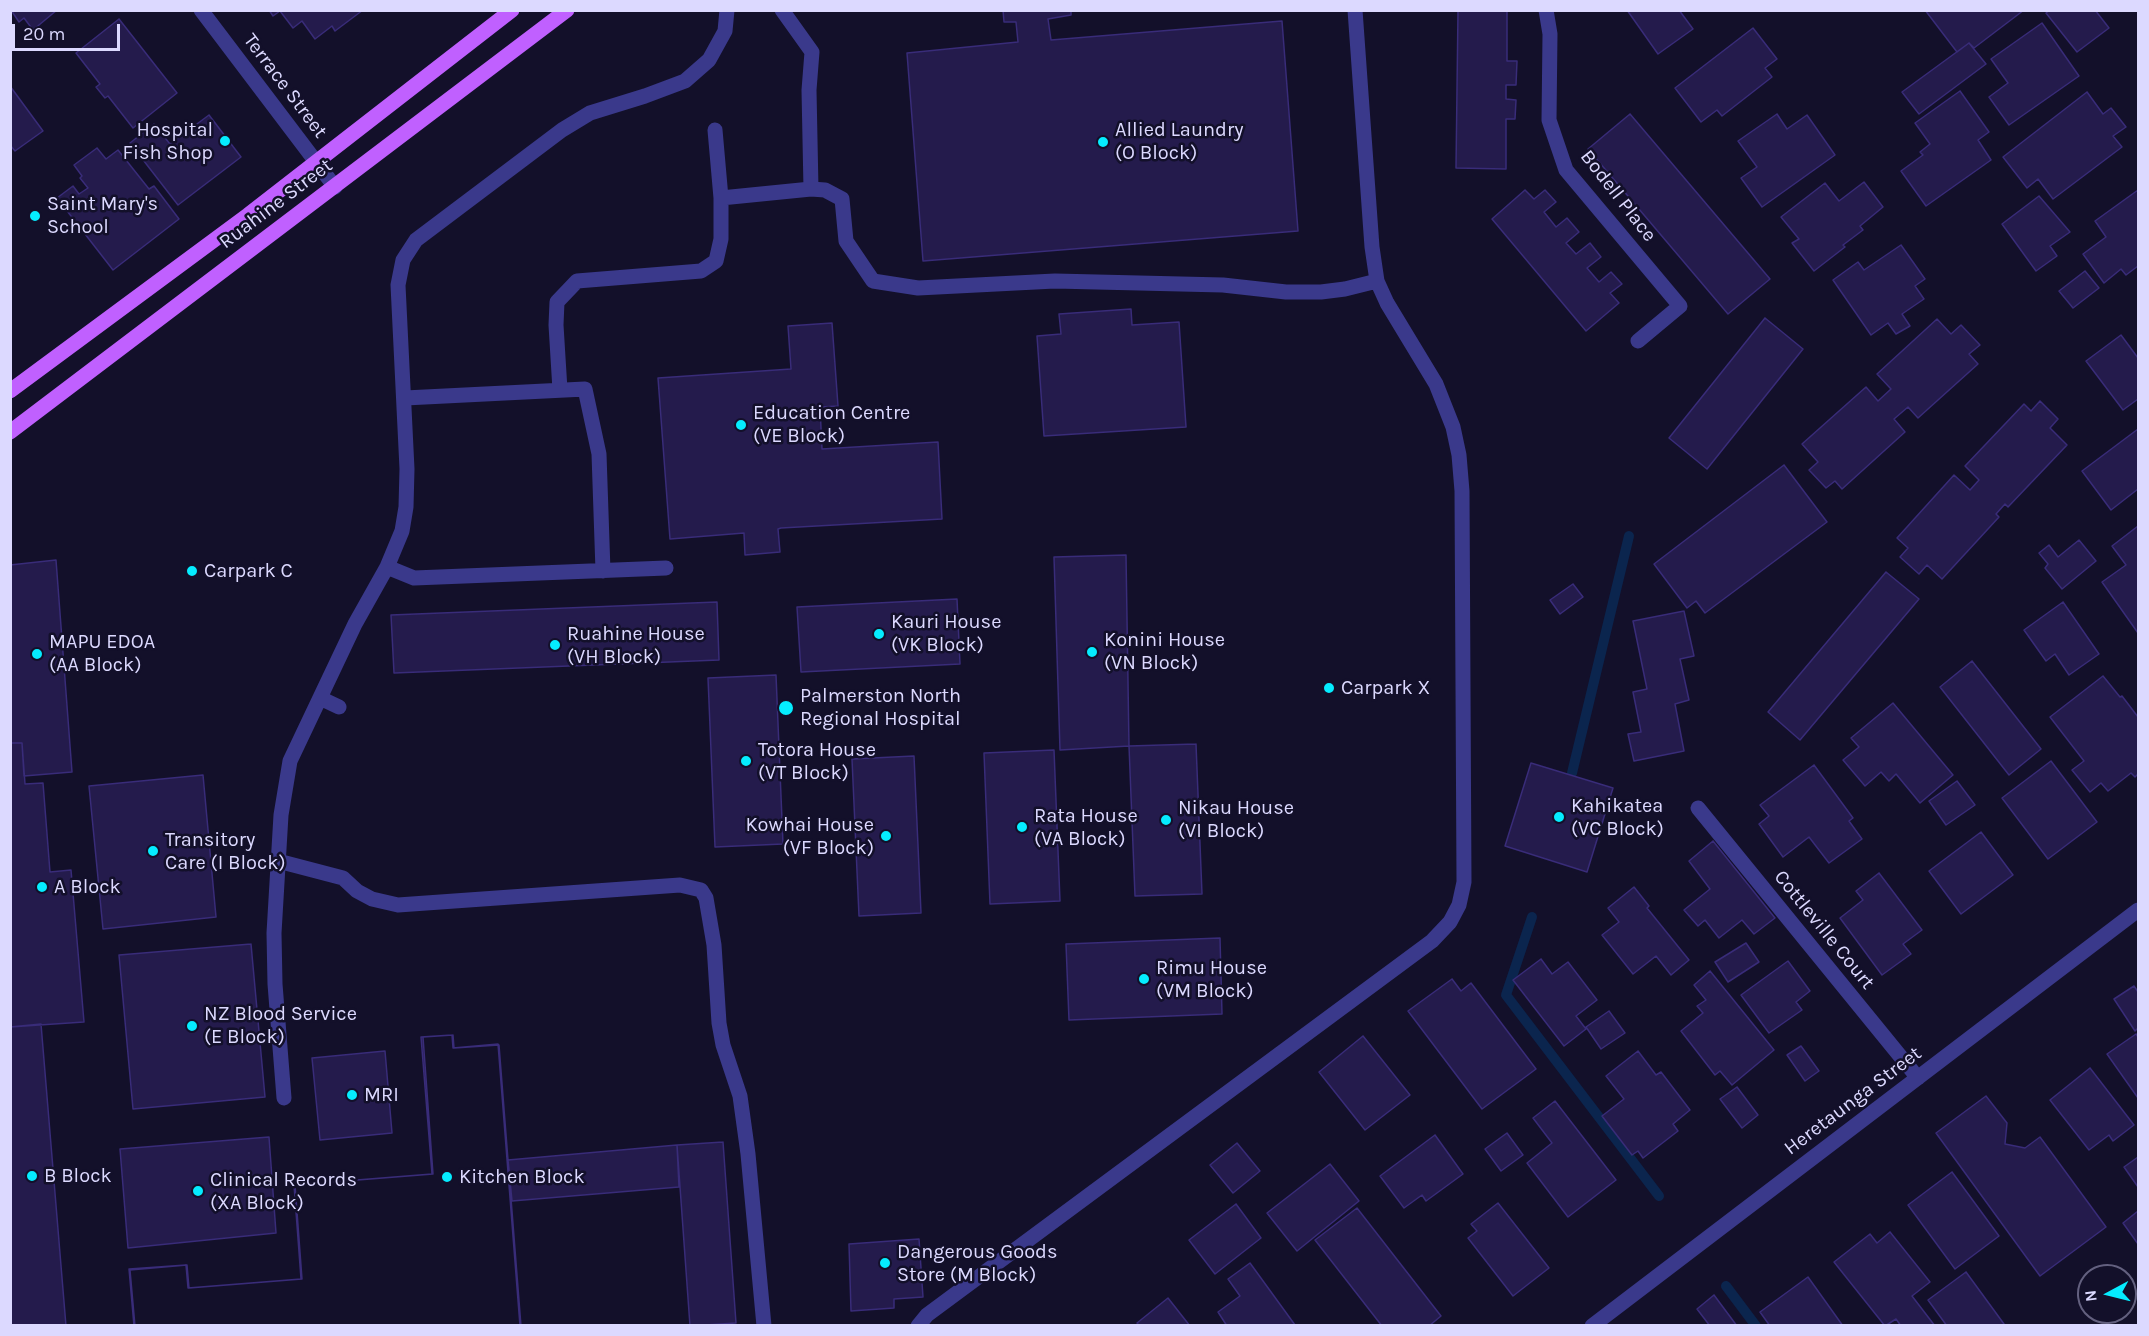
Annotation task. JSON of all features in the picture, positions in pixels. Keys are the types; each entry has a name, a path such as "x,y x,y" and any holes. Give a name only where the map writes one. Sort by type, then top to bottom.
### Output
{"main road":[{"name":"Ruahine Street","path":"10,391 248,215 512,10"},
{"name":"Ruahine Street","path":"10,432 567,10"}],"street":[{"name":"Terrace Street","path":"201,10 334,187"},
{"path":"284,1098 274,984 274,933 282,815 290,761 355,624 387,567 402,531 406,507 405,399 398,285 403,260 416,240 562,129 590,113 685,81 709,60 725,31 727,10"},
{"path":"782,10 813,52 809,90 811,189"},
{"path":"918,1326 927,1315 1432,941 1450,922 1460,905 1464,870 1462,491 1459,454 1453,427 1436,384 1387,303 1377,280 1372,247 1355,10"},
{"name":"Bodell Place","path":"1546,10 1550,34 1549,120 1566,170 1680,306 1638,341"},
{"path":"560,390 557,302 576,281 701,271 716,261 721,239 721,198 715,130"},
{"path":"721,198 811,189 825,190 842,199 846,241 873,281 918,288 999,283 1107,282 1224,285 1286,292 1321,292 1345,289 1377,280"},
{"path":"405,399 585,389 599,454 603,571"},
{"path":"387,567 414,578 666,568"},
{"path":"320,698 339,707"},
{"name":"Cottleville Court","path":"1698,808 1918,1078"},
{"path":"278,861 344,878 364,895 398,906 680,885 701,890 706,898 714,945 719,1023 723,1045 740,1096 748,1154 764,1326"},
{"name":"Heretaunga Street","path":"1592,1326 2139,910"}],"building":[{"path":"11,10 57,10 33,30 24,18 19,22"},
{"path":"269,10 363,10 335,31 332,26 315,39 302,21 293,28 280,11 273,16"},
{"name":"Allied Laundry (O Block)","path":"1003,10 1071,10 1071,15 1048,19 1051,40 1282,21 1298,231 923,261 907,53 1018,42 1016,22 1004,22"},
{"path":"1627,10 1679,10 1693,29 1658,54"},
{"path":"1925,10 2024,10 1974,48 1969,43 1957,52"},
{"path":"2050,10 2095,10 2109,28 2077,52 2046,13"},
{"path":"1458,11 1507,11 1507,61 1517,61 1516,85 1506,85 1506,99 1516,100 1515,119 1506,119 1506,169 1456,168"},
{"path":"119,19 177,93 133,128 108,96 105,98 96,87 100,84 76,53"},
{"path":"2042,23 2079,76 2009,125 1989,97 2008,83 1991,59"},
{"path":"1753,28 1777,59 1765,68 1772,77 1722,116 1717,110 1701,122 1675,88"},
{"path":"1969,43 1986,64 1919,114 1902,92"},
{"path":"10,86 43,131 15,151 10,145"},
{"path":"1960,91 1989,132 1978,140 1991,160 1926,206 1901,171 1923,155 1920,152 1930,144 1915,123"},
{"path":"2087,92 2103,114 2111,108 2126,127 2113,136 2122,147 2053,199 2038,179 2027,188 2003,157"},
{"path":"1630,114 1770,279 1728,314 1588,149"},
{"path":"1777,114 1787,129 1807,115 1835,155 1762,207 1741,178 1757,167 1738,141"},
{"path":"209,115 241,157 178,205 130,143 154,124 170,144"},
{"path":"97,148 106,159 118,150 149,189 154,186 179,219 113,270 57,198 73,186 79,194 88,188 74,165"},
{"path":"1864,182 1883,207 1860,226 1863,230 1843,245 1845,247 1814,271 1792,243 1799,239 1781,217 1825,183 1839,201"},
{"path":"1525,190 1534,199 1545,190 1556,202 1544,212 1556,227 1567,218 1579,232 1566,243 1576,254 1590,243 1601,257 1587,268 1599,282 1611,272 1622,284 1610,293 1619,303 1586,331 1492,219"},
{"path":"2138,190 2138,266 2126,275 2121,269 2104,283 2083,254 2106,237 2095,221"},
{"path":"2039,196 2070,232 2050,246 2057,256 2036,271 2002,224"},
{"path":"1901,245 1925,279 1915,286 1924,299 1902,314 1910,326 1896,334 1888,323 1871,335 1833,280 1858,262 1864,270"},
{"path":"2085,271 2099,288 2073,308 2059,291"},
{"path":"1131,309 1132,325 1179,322 1186,427 1044,436 1037,336 1061,334 1059,314"},
{"path":"1765,318 1803,349 1707,469 1669,438"},
{"path":"1937,319 1951,334 1961,325 1980,345 1969,354 1978,364 1918,418 1908,407 1894,419 1905,432 1842,489 1835,481 1826,488 1809,470 1818,462 1802,444 1866,387 1878,401 1891,389 1877,374"},
{"name":"Education Centre (VE Block)","path":"832,323 838,406 820,407 822,449 938,442 942,519 781,528 778,529 780,552 745,555 744,533 670,539 658,378 791,369 788,326"},
{"path":"2121,335 2138,358 2138,399 2123,410 2086,361"},
{"path":"2040,401 2058,419 2050,428 2067,445 2008,507 2005,504 1996,514 1999,517 1942,579 1927,565 1919,574 1900,557 1908,548 1897,538 1954,475 1970,490 1979,480 1965,466 2024,404 2031,411"},
{"path":"2138,429 2138,489 2111,510 2082,471"},
{"path":"1784,465 1827,522 1705,613 1696,601 1687,608 1654,564"},
{"path":"2138,526 2138,633 2102,582 2126,565 2112,546"},
{"path":"2079,540 2096,561 2062,589 2045,568 2048,564 2039,553 2049,545 2058,557"},
{"name":"Konini House (VN Block)","path":"1126,555 1129,746 1060,750 1054,557"},
{"name":"MAPU EDOA (AA Block)","path":"56,560 72,772 24,776 22,743 10,743 10,565"},
{"path":"1886,572 1919,599 1800,740 1768,712"},
{"path":"1573,584 1583,597 1560,614 1550,600"},
{"name":"Kauri House (VK Block)","path":"957,599 960,664 801,672 797,607"},
{"name":"Ruahine House (VH Block)","path":"717,602 719,660 394,673 391,615"},
{"path":"2063,602 2099,654 2069,675 2055,654 2046,661 2024,630"},
{"path":"1684,611 1694,656 1680,659 1689,700 1675,704 1684,751 1634,761 1628,734 1641,732 1633,692 1647,689 1633,621"},
{"path":"1972,661 2041,749 2009,775 1940,687"},
{"name":"Totora House (VT Block)","path":"776,675 783,844 715,847 708,678"},
{"path":"2103,676 2138,717 2138,774 2135,777 2131,773 2108,791 2101,783 2090,792 2072,770 2084,761 2050,717"},
{"path":"1893,703 1953,775 1920,803 1896,774 1889,781 1881,772 1865,786 1843,760 1859,747 1851,738"},
{"name":"A Block","path":"10,743 22,743 25,784 43,783 50,872 71,870 84,1022 10,1027"},
{"name":"Nikau House (VI Block)","path":"1196,744 1202,894 1135,896 1129,746"},
{"name":"Rata House (VA Block)","path":"1054,750 1060,901 990,904 984,753"},
{"name":"Kowhai House (VF Block)","path":"914,756 921,913 859,916 852,759"},
{"path":"2051,761 2097,822 2048,859 2002,798"},
{"name":"Kahikatea (VC Block)","path":"1531,763 1613,788 1587,872 1505,846"},
{"path":"1814,765 1853,818 1849,821 1862,839 1829,863 1809,837 1783,857 1759,824 1769,816 1760,805"},
{"name":"Transitory Care (I Block)","path":"203,775 216,917 103,929 89,786"},
{"path":"1957,781 1975,805 1946,825 1929,801"},
{"path":"1981,832 2013,875 1961,914 1929,871"},
{"path":"1713,841 1775,918 1754,934 1742,920 1719,938 1705,920 1698,926 1684,910 1710,889 1689,861"},
{"path":"1879,873 1922,930 1903,944 1911,954 1882,975 1840,918 1863,900 1856,891"},
{"path":"1634,887 1649,906 1647,908 1689,960 1671,975 1656,956 1633,974 1602,935 1619,922 1608,908"},
{"name":"Rimu House (VM Block)","path":"1220,938 1222,1014 1069,1020 1066,944"},
{"path":"1746,943 1759,962 1728,982 1715,962"},
{"name":"NZ Blood Service (E Block)","path":"251,944 265,1097 133,1109 119,955"},
{"path":"1541,959 1552,974 1568,962 1597,1000 1576,1016 1586,1029 1564,1046 1513,980"},
{"path":"1788,961 1810,991 1796,1002 1802,1010 1769,1033 1741,995"},
{"path":"1710,971 1774,1050 1732,1085 1720,1071 1715,1075 1681,1031 1703,1013 1697,1006 1706,1000 1694,985"},
{"path":"1452,979 1461,991 1471,983 1536,1069 1482,1109 1408,1011"},
{"path":"2134,986 2138,992 2138,1028 2135,1031 2114,999"},
{"path":"1609,1011 1625,1033 1601,1049 1586,1027"},
{"name":"B Block","path":"41,1024 66,1326 10,1326 10,1027"},
{"path":"2136,1034 2138,1037 2138,1098 2107,1054"},
{"name":"Kitchen Block","path":"452,1035 453,1048 498,1044 520,1326 134,1326 129,1269 186,1265 188,1288 301,1279 294,1185 432,1174 421,1037"},
{"name":"Kitchen Block","path":"453,1035 454,1048 499,1045 521,1326 135,1326 130,1270 187,1265 189,1288 302,1279 295,1185 433,1174 423,1037"},
{"path":"1363,1036 1410,1095 1365,1130 1319,1072"},
{"path":"1801,1046 1819,1071 1805,1081 1787,1055"},
{"name":"MRI","path":"385,1051 392,1133 320,1140 312,1058"},
{"path":"1638,1051 1656,1075 1661,1072 1690,1110 1673,1124 1678,1131 1643,1158 1638,1151 1632,1155 1602,1116 1624,1099 1606,1076"},
{"path":"2090,1068 2134,1125 2113,1141 2109,1135 2089,1150 2050,1100"},
{"path":"1737,1087 1758,1115 1742,1128 1720,1099"},
{"path":"1986,1096 2007,1123 2005,1144 2025,1148 2040,1137 2106,1227 2040,1276 1936,1133"},
{"path":"1555,1101 1616,1180 1568,1217 1527,1163 1552,1143 1533,1118"},
{"path":"1507,1133 1523,1155 1501,1171 1485,1149"},
{"path":"1435,1135 1463,1174 1426,1201 1422,1195 1404,1208 1380,1176"},
{"name":"Clinical Records (XA Block)","path":"269,1137 276,1233 128,1248 120,1149"},
{"path":"723,1142 736,1323 690,1326 677,1145"},
{"path":"1237,1143 1260,1171 1233,1193 1210,1165"},
{"path":"677,1145 679,1187 512,1201 508,1160"},
{"path":"2138,1157 2138,1187 2124,1167"},
{"path":"1330,1164 1359,1201 1297,1251 1267,1213"},
{"path":"1952,1172 1999,1236 1955,1269 1908,1205"},
{"path":"1498,1203 1549,1268 1513,1296 1468,1238 1477,1231 1471,1224"},
{"path":"1236,1204 1261,1238 1215,1274 1189,1240"},
{"path":"1357,1208 1441,1316 1429,1326 1382,1326 1315,1240"},
{"path":"2138,1211 2138,1244 2123,1223"},
{"path":"1890,1232 1930,1282 1912,1296 1935,1326 1901,1326 1896,1319 1885,1326 1834,1262 1870,1234 1877,1243"},
{"name":"Dangerous Goods Store (M Block)","path":"919,1239 923,1297 894,1299 894,1308 851,1311 849,1244"},
{"path":"1250,1263 1294,1326 1227,1326 1218,1312 1240,1296 1228,1279"},
{"path":"1966,1272 2004,1324 2001,1326 1947,1326 1928,1300"},
{"path":"1808,1277 1843,1326 1770,1326 1760,1312"},
{"path":"1714,1295 1737,1326 1710,1326 1697,1309"},
{"path":"1168,1298 1190,1326 1140,1326 1137,1323"}],"waterway":[{"path":"1572,773 1629,536"},
{"path":"1532,917 1506,995 1659,1196"},
{"path":"1726,1286 1756,1326"}],"place":[{"name":"Hospital Fish Shop","path":"225,141"},
{"name":"Allied Laundry (O Block)","path":"1103,142"},
{"name":"Saint Mary's School","path":"35,216"},
{"name":"Education Centre (VE Block)","path":"741,425"},
{"name":"Carpark C","path":"192,571"},
{"name":"Kauri House (VK Block)","path":"879,634"},
{"name":"Ruahine House (VH Block)","path":"555,645"},
{"name":"Konini House (VN Block)","path":"1092,652"},
{"name":"MAPU EDOA (AA Block)","path":"37,654"},
{"name":"Carpark X","path":"1329,688"},
{"name":"Palmerston North Regional Hospital","path":"786,708"},
{"name":"Totora House (VT Block)","path":"746,761"},
{"name":"Kahikatea (VC Block)","path":"1559,817"},
{"name":"Nikau House (VI Block)","path":"1166,820"},
{"name":"Rata House (VA Block)","path":"1022,827"},
{"name":"Kowhai House (VF Block)","path":"886,836"},
{"name":"Transitory Care (I Block)","path":"153,851"},
{"name":"A Block","path":"42,887"},
{"name":"Rimu House (VM Block)","path":"1144,979"},
{"name":"NZ Blood Service (E Block)","path":"192,1026"},
{"name":"MRI","path":"352,1095"},
{"name":"B Block","path":"32,1176"},
{"name":"Kitchen Block","path":"447,1177"},
{"name":"Clinical Records (XA Block)","path":"198,1191"},
{"name":"Dangerous Goods Store (M Block)","path":"885,1263"}]}
